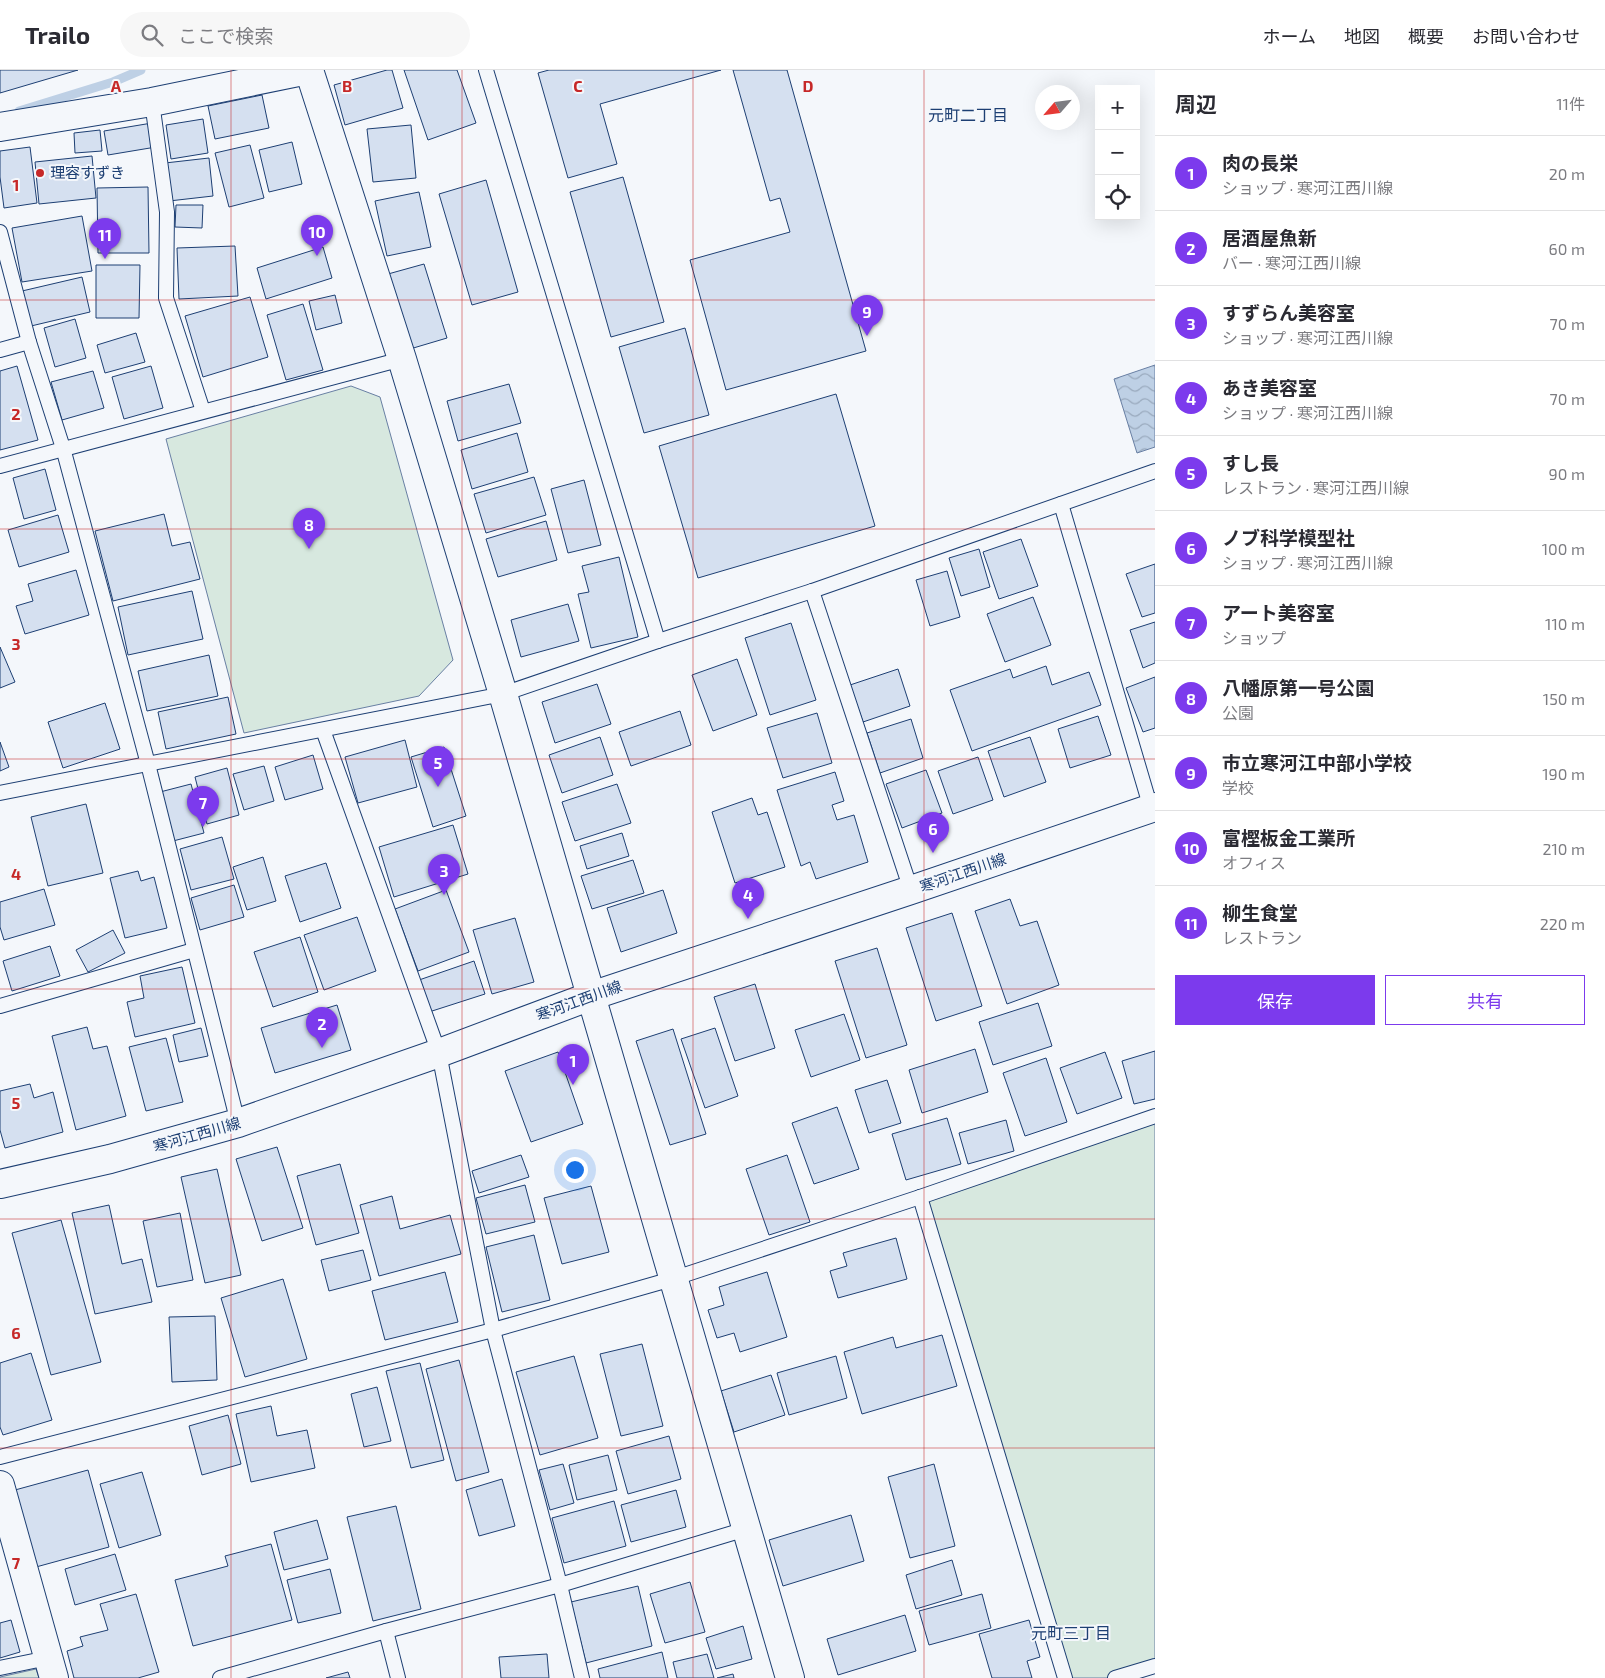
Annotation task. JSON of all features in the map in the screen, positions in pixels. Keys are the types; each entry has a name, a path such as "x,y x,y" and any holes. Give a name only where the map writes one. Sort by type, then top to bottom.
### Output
{"street":[{"path":"0,127 152,102 308,70 402,359 504,694 672,1278 790,1678"},
{"name":"寒河江西川線","path":"0,1184 110,1159 238,1123 439,1053 591,996 1154,812"},
{"path":"0,1486 51,1668"}],"lane":[{"path":"486,70 658,641"},
{"path":"152,102 167,212 166,298 203,411"},
{"path":"0,232 29,342 63,448 148,764 238,1123"},
{"path":"0,350 29,342"},
{"path":"0,466 402,359"},
{"path":"0,793 504,694 812,591 1155,472"},
{"path":"1061,504 1154,812"},
{"path":"812,591 911,890"},
{"path":"323,730 439,1053 493,1330 560,1585 582,1678"},
{"path":"0,1006 194,950"},
{"path":"0,1457 493,1330 672,1278 920,1197 1155,1116"},
{"path":"920,1197 1065,1678"},
{"path":"220,1678 386,1631 560,1585 746,1529"},
{"path":"386,1631 398,1678"},
{"path":"1115,1678 1155,1666"},
{"path":"0,1668 51,1668"}],"shaded area":[{"path":"351,386 380,397 453,660 419,696 244,733 166,439"},
{"path":"1155,1116 1155,1666 1115,1678 1065,1678 920,1197"},
{"path":"36,1669 39,1678 0,1678 0,1677"}],"water":[{"path":"1155,365 1155,447 1137,453 1114,379"}],"building":[{"path":"0,70 78,70 0,93"},
{"path":"392,70 403,108 345,125 334,85"},
{"path":"404,70 457,70 476,123 428,140"},
{"path":"549,70 721,70 600,104 617,164 568,178 538,73"},
{"path":"733,70 787,70 866,351 726,390 690,260 790,232 780,198 770,201"},
{"path":"262,95 269,128 215,139 208,106"},
{"path":"203,119 208,153 171,159 166,125"},
{"path":"152,123 156,147 108,155 104,131"},
{"path":"411,125 416,178 373,182 367,129"},
{"path":"100,130 102,151 75,153 74,133"},
{"path":"292,142 302,184 269,192 259,150"},
{"path":"250,145 264,198 229,207 215,153"},
{"path":"30,147 37,203 4,208 0,177 0,151"},
{"path":"92,156 96,198 39,204 35,162"},
{"path":"209,158 213,196 169,201 165,163"},
{"path":"623,177 664,322 611,337 570,192"},
{"path":"486,180 518,292 472,305 439,194"},
{"path":"148,187 149,253 98,253 97,188"},
{"path":"419,192 431,247 387,256 375,201"},
{"path":"176,205 203,205 202,228 175,227"},
{"path":"82,216 92,271 22,282 12,228"},
{"path":"235,246 238,296 179,299 177,248"},
{"path":"323,247 332,278 266,299 257,268"},
{"path":"424,264 447,338 410,349 388,274"},
{"path":"96,265 140,265 139,318 96,318"},
{"path":"82,277 90,312 31,326 22,291"},
{"path":"335,295 342,323 316,330 309,301"},
{"path":"250,297 268,357 203,377 185,316"},
{"path":"303,304 323,370 286,380 267,315"},
{"path":"75,319 86,358 55,367 44,328"},
{"path":"685,328 709,415 644,433 619,347"},
{"path":"136,333 145,362 105,373 97,345"},
{"path":"17,366 38,440 0,450 0,371"},
{"path":"151,366 163,408 124,419 112,377"},
{"path":"93,371 104,408 62,420 51,382"},
{"path":"509,384 521,423 458,441 447,401"},
{"path":"836,394 875,526 698,578 659,446"},
{"path":"517,433 528,472 472,489 461,450"},
{"path":"45,469 56,510 24,519 13,478"},
{"path":"534,477 546,515 486,533 474,494"},
{"path":"584,480 601,545 568,553 551,489"},
{"path":"164,514 172,546 190,542 200,579 113,601 95,531"},
{"path":"58,515 69,552 19,567 8,530"},
{"path":"546,521 557,560 498,577 486,539"},
{"path":"1021,539 1038,586 999,599 983,552"},
{"path":"979,549 990,587 961,596 949,558"},
{"path":"619,557 638,637 591,648 578,594 589,592 582,566"},
{"path":"1155,564 1155,613 1142,617 1126,574"},
{"path":"76,570 89,615 25,634 16,606 33,601 28,584"},
{"path":"947,571 960,617 930,626 916,580"},
{"path":"192,591 203,639 128,655 118,607"},
{"path":"1033,597 1051,645 1005,662 987,614"},
{"path":"568,604 579,641 521,657 511,620"},
{"path":"1155,622 1155,663 1143,668 1130,630"},
{"path":"791,623 816,700 770,715 745,638"},
{"path":"0,647 15,682 0,688"},
{"path":"209,655 218,696 147,711 138,671"},
{"path":"737,659 757,715 713,731 692,675"},
{"path":"1046,666 1052,685 1089,672 1101,705 972,751 950,690 1010,669 1013,678"},
{"path":"898,669 910,706 863,722 850,685"},
{"path":"1155,677 1155,728 1143,732 1126,688"},
{"path":"597,684 611,724 555,743 542,702"},
{"path":"228,697 236,734 166,749 158,712"},
{"path":"105,703 120,749 63,768 48,722"},
{"path":"680,711 691,745 631,766 619,732"},
{"path":"817,713 832,763 783,778 767,728"},
{"path":"1098,716 1111,755 1070,768 1058,729"},
{"path":"911,719 923,758 880,773 867,733"},
{"path":"600,737 613,775 562,793 549,755"},
{"path":"1030,737 1046,782 1004,797 988,751"},
{"path":"405,740 417,787 358,803 345,757"},
{"path":"0,742 9,767 0,771"},
{"path":"444,747 466,816 433,827 411,757"},
{"path":"313,755 323,789 285,800 275,767"},
{"path":"978,757 993,800 953,814 938,771"},
{"path":"264,766 274,801 244,810 233,774"},
{"path":"227,768 239,815 207,824 195,777"},
{"path":"926,770 942,813 902,828 886,784"},
{"path":"835,772 844,801 832,805 837,820 854,815 868,862 816,879 810,862 801,866 777,790"},
{"path":"191,784 204,833 173,841 160,792"},
{"path":"617,784 631,823 575,841 562,802"},
{"path":"752,798 758,815 767,812 785,867 735,883 712,812"},
{"path":"86,804 103,873 48,886 31,817"},
{"path":"453,825 468,874 394,897 379,847"},
{"path":"622,833 629,856 587,869 580,846"},
{"path":"222,837 234,879 191,890 180,849"},
{"path":"263,857 276,901 247,910 233,867"},
{"path":"633,860 644,893 592,909 581,876"},
{"path":"326,863 341,908 300,922 285,876"},
{"path":"138,871 141,881 154,877 167,928 125,938 110,878"},
{"path":"234,885 244,917 200,930 191,898"},
{"path":"44,889 55,925 4,940 0,927 0,902"},
{"path":"446,890 469,952 418,971 395,909"},
{"path":"663,890 677,933 621,952 607,908"},
{"path":"1010,899 1020,926 1037,921 1059,985 1007,1004 975,911"},
{"path":"952,913 982,1006 936,1021 906,928"},
{"path":"357,917 376,971 324,990 304,935"},
{"path":"515,918 534,982 492,994 473,930"},
{"path":"113,930 125,953 88,972 76,950"},
{"path":"300,937 318,992 273,1007 254,952"},
{"path":"50,946 60,976 12,991 3,961"},
{"path":"877,948 907,1045 866,1058 835,961"},
{"path":"474,961 485,994 429,1012 419,980"},
{"path":"182,967 195,1023 135,1037 127,1002 144,998 140,976"},
{"path":"755,984 775,1048 735,1061 714,997"},
{"path":"1038,1003 1052,1046 993,1065 979,1022"},
{"path":"337,1005 351,1050 275,1073 261,1028"},
{"path":"844,1014 860,1060 811,1077 795,1030"},
{"path":"87,1027 93,1049 107,1046 126,1116 76,1130 52,1036"},
{"path":"201,1028 208,1056 179,1062 173,1035"},
{"path":"715,1028 738,1096 705,1108 681,1039"},
{"path":"673,1029 706,1134 670,1145 636,1041"},
{"path":"166,1038 183,1102 146,1111 129,1047"},
{"path":"975,1049 988,1092 922,1113 909,1070"},
{"path":"1155,1051 1155,1099 1134,1104 1122,1061"},
{"path":"558,1052 583,1124 531,1142 505,1071"},
{"path":"1105,1052 1122,1098 1077,1114 1060,1068"},
{"path":"1046,1058 1067,1122 1025,1136 1003,1073"},
{"path":"887,1080 901,1123 869,1133 855,1090"},
{"path":"30,1084 34,1098 53,1092 63,1132 5,1148 0,1130 0,1091"},
{"path":"837,1107 859,1169 814,1184 792,1123"},
{"path":"947,1118 961,1164 906,1180 892,1134"},
{"path":"1006,1120 1014,1151 968,1164 959,1133"},
{"path":"277,1147 303,1228 262,1241 236,1159"},
{"path":"521,1155 529,1177 479,1193 472,1171"},
{"path":"787,1155 810,1222 769,1235 746,1169"},
{"path":"340,1164 359,1233 316,1245 297,1176"},
{"path":"217,1169 241,1275 205,1283 181,1177"},
{"path":"525,1185 535,1222 486,1234 476,1198"},
{"path":"591,1186 609,1252 562,1264 544,1198"},
{"path":"392,1196 400,1229 450,1215 461,1254 379,1276 360,1205"},
{"path":"109,1205 122,1264 142,1259 152,1302 95,1314 72,1213"},
{"path":"180,1213 193,1280 157,1287 143,1221"},
{"path":"61,1220 101,1362 51,1375 12,1233"},
{"path":"534,1235 550,1300 502,1312 486,1247"},
{"path":"896,1238 907,1279 838,1298 830,1271 847,1266 843,1253"},
{"path":"363,1250 371,1280 329,1291 321,1260"},
{"path":"445,1272 458,1322 385,1340 372,1291"},
{"path":"767,1272 787,1337 740,1352 734,1333 717,1338 708,1310 724,1305 719,1287"},
{"path":"283,1279 307,1359 245,1377 221,1298"},
{"path":"215,1316 217,1380 172,1382 169,1317"},
{"path":"942,1335 957,1386 862,1414 844,1352 893,1337 896,1348"},
{"path":"642,1344 663,1426 621,1436 600,1354"},
{"path":"31,1353 52,1420 3,1435 0,1427 0,1363"},
{"path":"574,1356 598,1438 540,1455 516,1372"},
{"path":"836,1356 847,1398 789,1415 777,1373"},
{"path":"459,1360 489,1472 456,1481 426,1369"},
{"path":"420,1363 444,1460 411,1468 386,1371"},
{"path":"771,1375 785,1415 734,1432 721,1391"},
{"path":"377,1387 391,1441 364,1447 351,1394"},
{"path":"271,1406 277,1436 307,1430 315,1468 251,1482 236,1414"},
{"path":"228,1415 241,1464 202,1475 189,1426"},
{"path":"669,1436 681,1479 628,1494 616,1451"},
{"path":"608,1455 617,1490 577,1500 569,1465"},
{"path":"563,1464 574,1503 550,1510 539,1470"},
{"path":"934,1464 955,1546 910,1558 888,1477"},
{"path":"88,1470 109,1547 36,1567 15,1490"},
{"path":"142,1472 161,1535 119,1548 100,1484"},
{"path":"502,1479 515,1526 479,1536 466,1490"},
{"path":"676,1490 686,1527 631,1542 621,1505"},
{"path":"614,1501 626,1546 564,1563 552,1518"},
{"path":"396,1506 421,1609 373,1621 347,1517"},
{"path":"851,1515 864,1561 783,1586 769,1540"},
{"path":"317,1520 328,1559 284,1570 274,1532"},
{"path":"271,1544 292,1620 193,1646 175,1580 228,1566 225,1556"},
{"path":"115,1554 126,1590 75,1605 65,1569"},
{"path":"952,1560 962,1595 916,1609 906,1575"},
{"path":"330,1569 341,1613 298,1623 287,1580"},
{"path":"690,1582 705,1632 665,1643 650,1594"},
{"path":"638,1586 652,1646 586,1663 571,1602"},
{"path":"136,1594 159,1672 138,1678 74,1678 67,1651 83,1646 80,1637 108,1630 100,1604"},
{"path":"982,1594 991,1628 929,1645 919,1611"},
{"path":"905,1615 916,1651 838,1675 827,1639"},
{"path":"11,1620 20,1652 0,1658 0,1623"},
{"path":"1029,1620 1040,1657 1027,1661 1032,1678 992,1678 979,1634"},
{"path":"743,1626 752,1659 716,1669 706,1638"},
{"path":"662,1652 668,1678 600,1678 598,1669"},
{"path":"547,1654 549,1678 501,1678 499,1657"},
{"path":"707,1654 714,1678 677,1678 673,1662"},
{"path":"348,1672 350,1678 326,1678"},
{"path":"733,1674 734,1678 717,1678"}],"waterway":[{"path":"19,111 113,82 141,70"}],"place":[{"name":"理容すずき","path":"40,173"},
{"name":"富樫板金工業所","path":"317,256"},
{"name":"柳生食堂","path":"105,259"},
{"name":"市立寒河江中部小学校","path":"867,336"},
{"name":"八幡原第一号公園","path":"309,549"},
{"name":"すし長","path":"438,787"},
{"name":"アート美容室","path":"203,827"},
{"name":"ノブ科学模型社","path":"933,853"},
{"name":"すずらん美容室","path":"444,895"},
{"name":"あき美容室","path":"748,919"},
{"name":"居酒屋魚新","path":"322,1048"},
{"name":"肉の長栄","path":"573,1085"}],"district":[{"name":"元町二丁目","path":"968,115"},
{"name":"元町三丁目","path":"1071,1633"}]}
